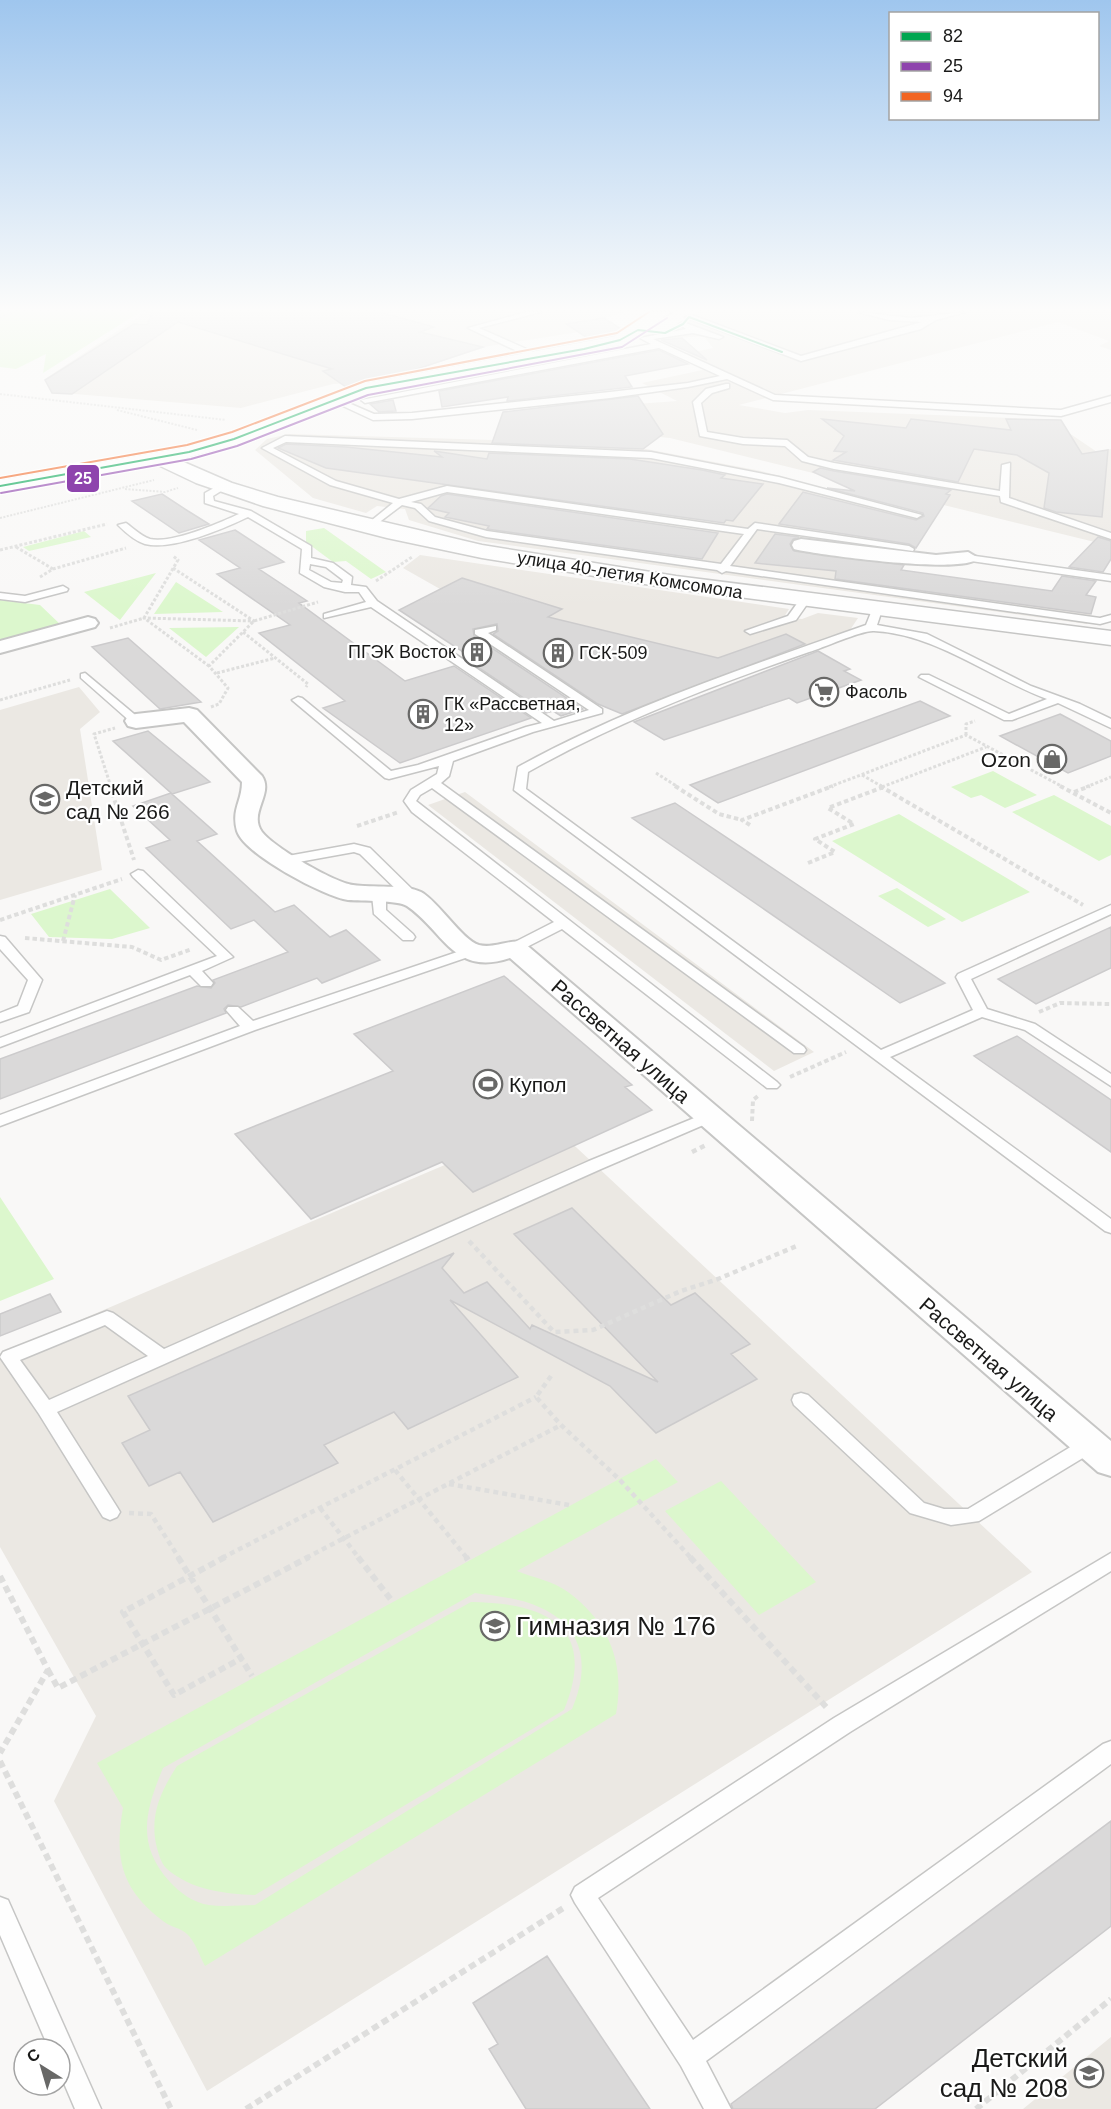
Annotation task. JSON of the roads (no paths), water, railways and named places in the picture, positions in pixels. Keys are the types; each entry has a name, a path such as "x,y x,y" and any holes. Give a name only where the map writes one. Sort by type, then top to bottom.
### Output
{"main road":[{"path":"0,486 160,458 234,439 307,410"},
{"name":"улица 40-летия Комсомола","path":"160,458 182,471 224,486 369,527 494,554 641,578 805,600 874,619 1111,638"}],"street":[{"path":"801,544 936,561 968,558"},
{"path":"0,647 88,623"},
{"path":"136,721 189,715 254,781 254,793 247,805 246,818 250,834 282,861 345,892 413,898 469,951 496,954 514,948"},
{"name":"Рассветная улица","path":"514,948 1100,1454"}],"lane":[{"path":"358,410 373,417 412,416 462,410"},
{"path":"699,410 703,434 743,441 787,442 805,459 834,466 1004,494"},
{"path":"1031,410 1067,410"},
{"path":"917,515 779,480 651,455 285,439 266,448 333,483 418,506 432,519 486,534 722,570 1100,621 1111,618"},
{"path":"1007,465 1004,500 1111,536"},
{"path":"224,486 208,495 210,503 248,513 307,548 304,571 328,585 362,590 373,603 552,725"},
{"path":"369,527 400,502 447,489 750,532"},
{"path":"123,525 147,542 164,542 227,524 248,513"},
{"path":"722,570 755,526 909,549"},
{"path":"968,558 1111,578"},
{"path":"306,560 329,565 348,579 345,589"},
{"path":"0,596 25,599 63,589"},
{"path":"750,631 792,618 805,600"},
{"path":"328,616 373,603"},
{"path":"1111,724 1058,699 1027,688 923,636 874,619 608,723 522,770 520,790 1111,1227"},
{"path":"298,700 389,776 422,768 530,729 598,711 479,633 492,628"},
{"path":"85,676 136,721"},
{"path":"925,677 1008,718 1058,699"},
{"path":"447,759 443,776 415,793 410,801 414,807 772,1085"},
{"path":"433,783 798,1050"},
{"path":"282,861 354,848 365,851 413,898"},
{"path":"0,1043 226,957 138,873"},
{"path":"379,895 379,911 408,937"},
{"path":"981,1012 963,977 1105,912"},
{"path":"514,948 563,923"},
{"path":"0,940 35,980 24,1009 0,1018"},
{"path":"0,1121 250,1027 469,951"},
{"path":"193,969 206,983"},
{"path":"233,1010 250,1027"},
{"path":"879,1056 981,1012 1030,1027 1111,1081"},
{"path":"46,1409 709,1117"},
{"path":"110,1512 46,1409 9,1357 107,1317 163,1358"},
{"path":"801,1401 917,1508 935,1515 959,1519 972,1516 1100,1454"},
{"path":"718,2109 690,2057 583,1895 842,1725 1111,1561"},
{"path":"690,2057 1111,1751"},
{"path":"0,1908 88,2109"}],"place":[{"name":"ПГЭК Восток","path":"477,652"},
{"name":"ГСК-509","path":"558,653"},
{"name":"Фасоль","path":"824,692"},
{"name":"ГК «Рассветная, 12»","path":"423,714"},
{"name":"Ozon","path":"1052,759"},
{"name":"Детский сад № 266","path":"45,799"},
{"name":"Купол","path":"488,1084"},
{"name":"Гимназия № 176","path":"495,1626"},
{"name":"Детский сад № 208","path":"1089,2073"}]}
